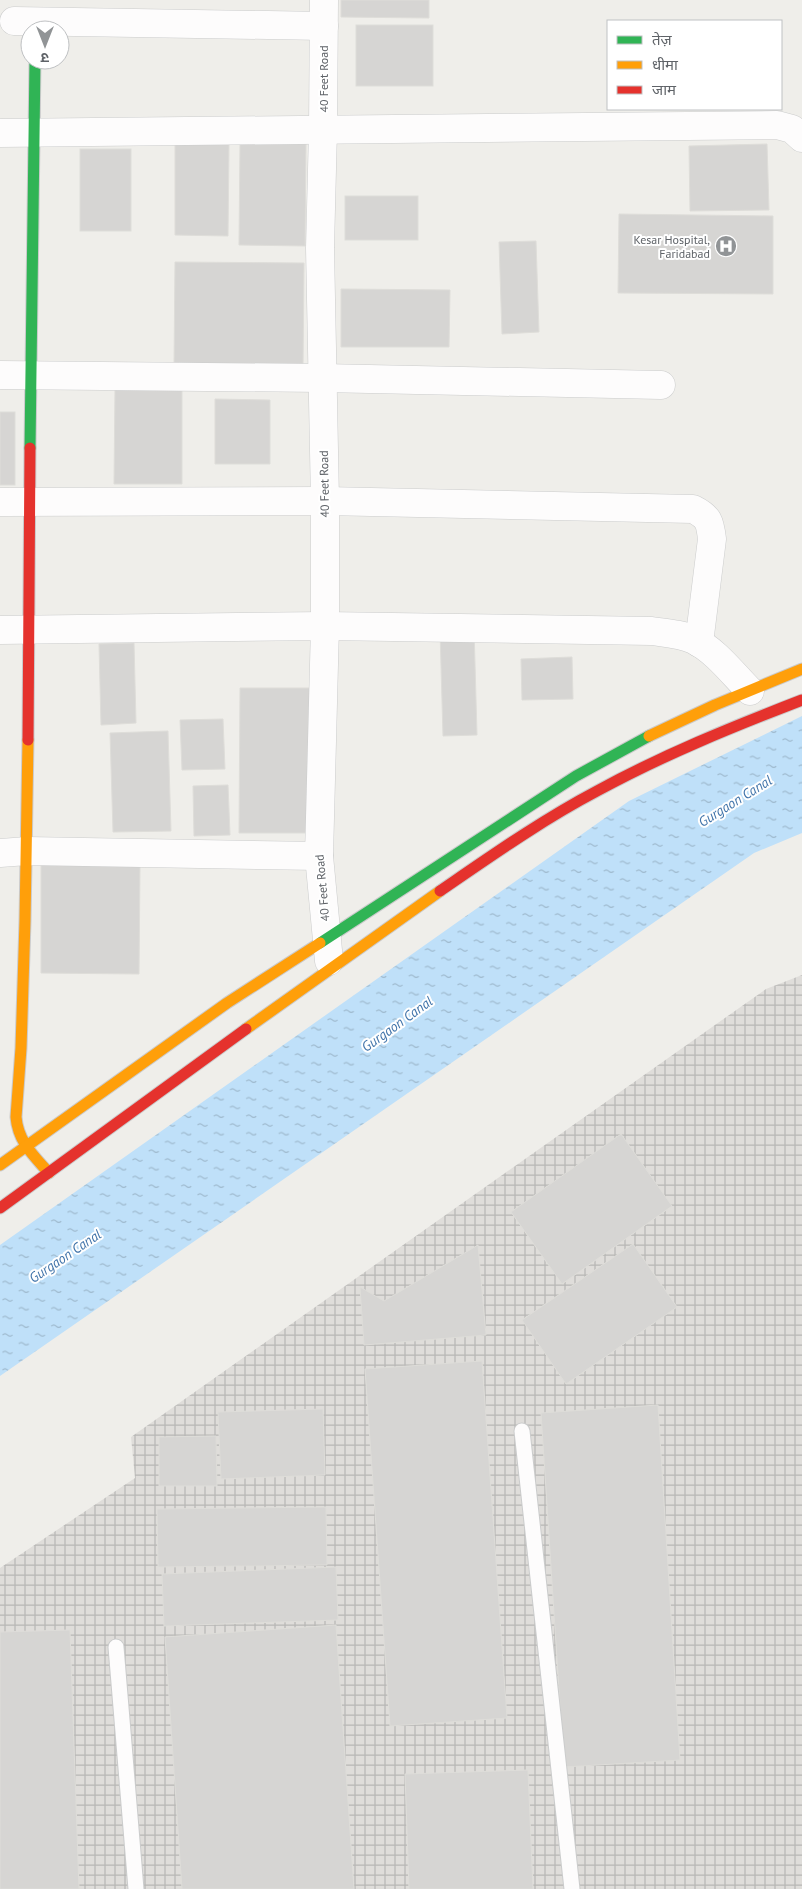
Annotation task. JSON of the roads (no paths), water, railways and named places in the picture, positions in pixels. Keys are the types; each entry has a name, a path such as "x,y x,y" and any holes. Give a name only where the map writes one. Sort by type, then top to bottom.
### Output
{"main road":[{"path":"35,70 36,133 29,502 30,630 27,851 17,1127 26,1146 49,1173"},
{"path":"0,1165 227,1003 614,753 685,718 802,669"},
{"path":"0,1208 329,967 476,867 594,792 707,738 802,700"}],"street":[{"path":"70,22 324,13"},
{"name":"40 Feet Road","path":"324,13 320,248 325,501 325,626 319,856 329,967"},
{"path":"0,133 777,125 792,129 802,138"},
{"path":"0,375 322,378 661,385"},
{"path":"0,502 325,501 694,509 704,514 710,524 712,539 699,643"},
{"path":"0,630 325,626 652,631 692,639 708,648 750,691"},
{"path":"0,852 319,856"}],"lane":[{"path":"522,1431 572,1889"},
{"path":"116,1647 136,1889"}],"water":[{"name":"Gurgaon Canal","path":"802,716 802,833 754,853 0,1376 0,1245 629,801"}],"place":[{"name":"Kesar Hospital, Faridabad","path":"726,246"}]}
